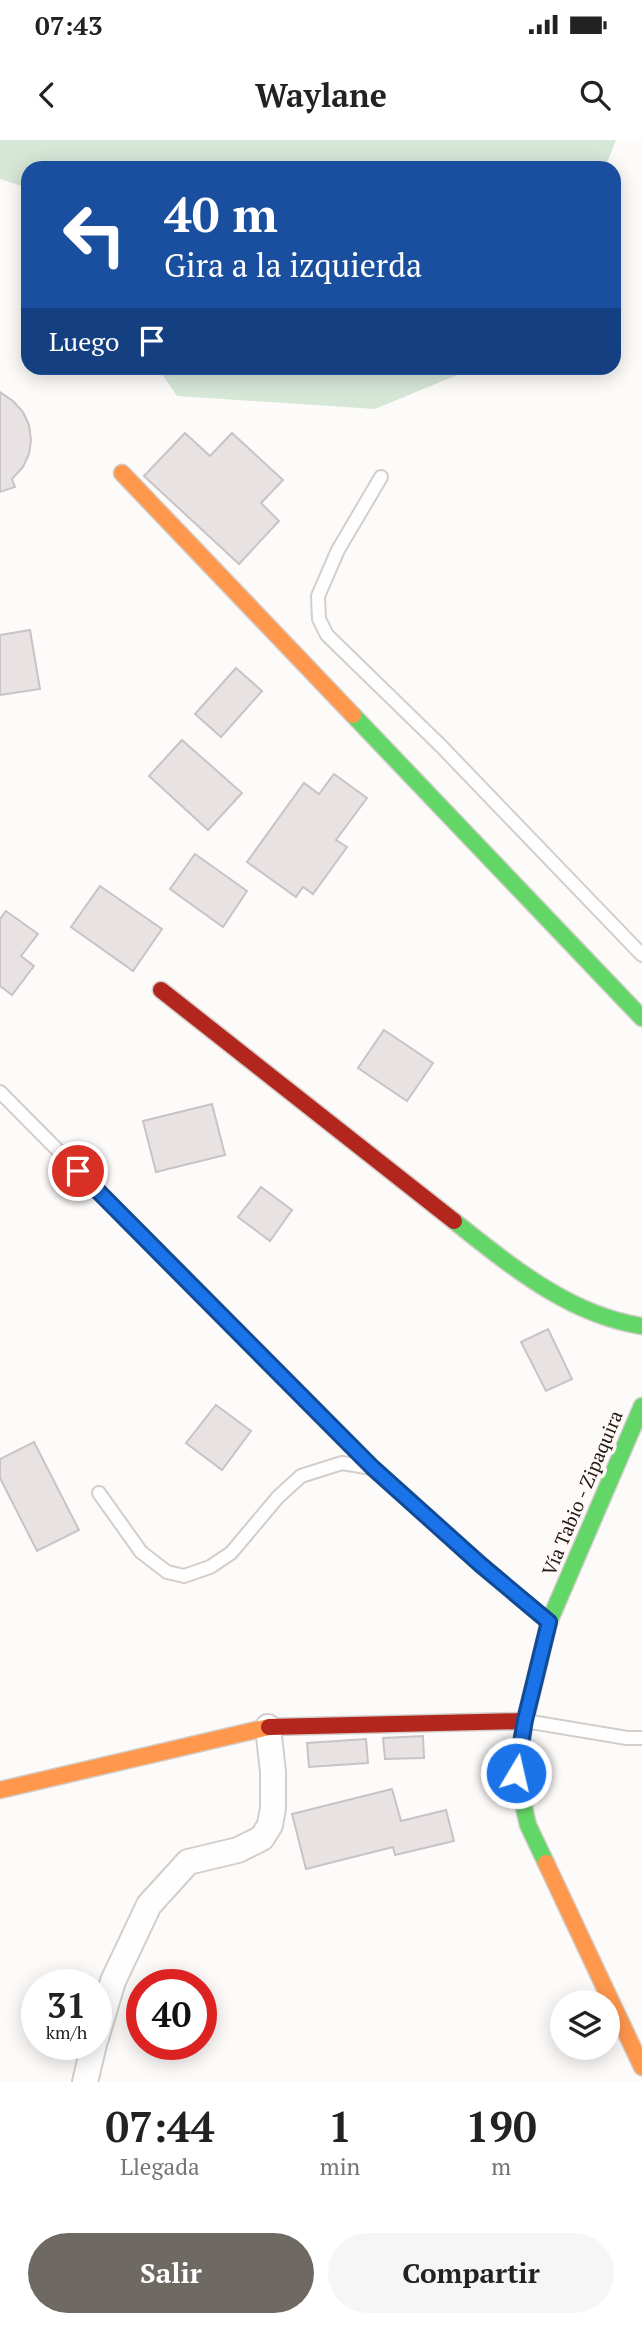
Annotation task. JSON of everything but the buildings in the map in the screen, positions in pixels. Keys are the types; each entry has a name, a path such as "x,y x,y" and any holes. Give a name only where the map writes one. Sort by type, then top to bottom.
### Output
{"street":[{"path":"122,473 642,1018"},
{"path":"161,990 511,1266 567,1302 600,1318 642,1326"},
{"name":"Vía Tabio - Zipaquira","path":"642,1406 549,1622 525,1720 516,1773 528,1825 642,2067"},
{"path":"0,1790 268,1727 525,1720"},
{"path":"112,1984 149,1905 188,1862 238,1850 262,1838 270,1825 273,1772 268,1727"},
{"path":"85,2082 90,2060"}],"lane":[{"path":"381,477 338,550 318,596 319,619 327,635 441,746 642,955"},
{"path":"0,1092 373,1468 549,1622"},
{"path":"99,1493 141,1552 167,1572 184,1576 210,1567 231,1553 278,1497 301,1476 342,1463 373,1468"},
{"path":"525,1720 627,1738 642,1738"}],"green space":[{"path":"0,140 616,140 608,161 21,161 21,186 0,179"},
{"path":"163,375 457,375 375,409 177,396"}],"traffic: fast":[{"path":"353,715 642,1018"},
{"path":"454,1221 519,1271 565,1300 615,1320 642,1326"},
{"path":"546,1863 528,1825 516,1773 525,1721 549,1622 642,1406"}],"traffic: slow":[{"path":"122,473 353,715"},
{"path":"0,1790 269,1727"},
{"path":"546,1863 642,2067"}],"traffic: jam":[{"path":"161,990 454,1221"},
{"path":"269,1727 525,1721"}],"route":[{"path":"78,1171 373,1468 549,1622 525,1720 516,1773"}]}
